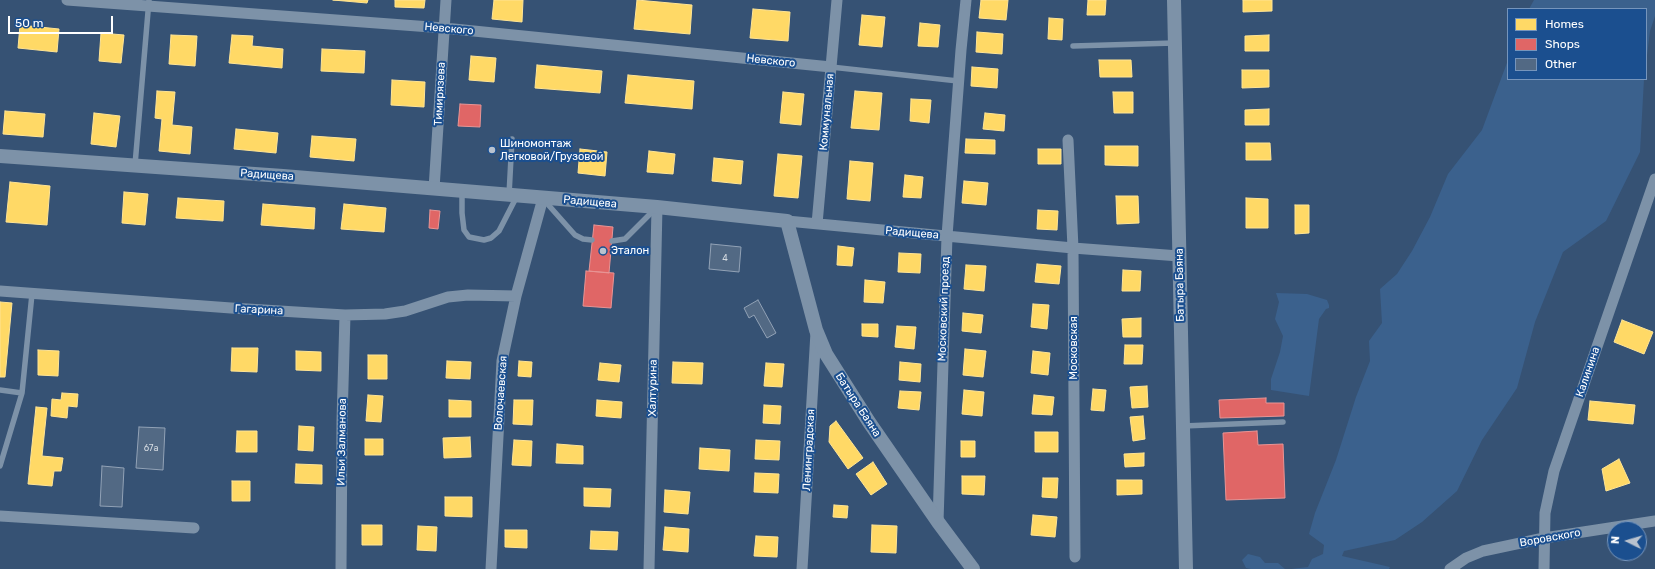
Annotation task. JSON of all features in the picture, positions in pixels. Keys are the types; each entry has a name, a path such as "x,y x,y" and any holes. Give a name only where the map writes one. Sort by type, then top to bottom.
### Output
{"street":[{"name":"Невского","path":"67,0 148,4 444,28 831,67"},
{"name":"Тимирязева","path":"434,189 446,0"},
{"name":"Коммунальная","path":"817,224 837,0"},
{"name":"Московский проезд","path":"938,522 947,236 958,81 966,0"},
{"name":"Батыра Баяна","path":"1174,0 1186,569"},
{"name":"Московская","path":"1068,140 1073,248 1075,557"},
{"name":"Радищева","path":"0,156 135,165 657,207 817,224 1073,248 1179,256"},
{"name":"Калинина","path":"1544,569 1545,512 1554,471 1655,179"},
{"name":"Волочаевская","path":"491,569 502,361 516,296 543,198"},
{"name":"Халтурина","path":"649,569 657,207"},
{"name":"Батыра Баяна","path":"787,221 816,330 826,354 839,376 938,522 972,569"},
{"name":"Гагарина","path":"0,291 345,315 385,314 405,311 448,297 468,295 516,296"},
{"name":"Ильи Залманова","path":"341,569 342,421 345,315"},
{"name":"Ленинградская","path":"802,569 816,330"},
{"path":"0,516 194,528"},
{"name":"Воровского","path":"1450,569 1466,558 1482,551 1544,538 1655,521"}],"lane":[{"path":"135,165 148,4"},
{"path":"1072,46 1174,43"},
{"path":"831,67 958,81"},
{"path":"462,191 464,230 469,236 484,240 491,238 499,231 513,195 512,139"},
{"path":"543,198 575,234 583,239 592,240"},
{"path":"612,241 626,239 657,207"},
{"path":"0,466 22,393 32,294"},
{"path":"0,390 22,393"},
{"path":"1183,426 1283,422"}],"water":[{"path":"1534,0 1655,0 1655,16 1650,31 1647,56 1647,8 1530,8"},
{"path":"1507,63 1507,80 1644,80 1640,152 1606,221 1563,252 1535,322 1517,388 1482,440 1457,491 1422,522 1395,540 1344,551 1342,556 1390,567 1389,569 1291,569 1308,567 1312,559 1323,554 1324,545 1309,534 1315,513 1336,460 1356,397 1370,361 1369,341 1382,323 1380,289 1397,274 1412,251 1430,217 1448,174 1482,130"},
{"path":"1276,293 1307,294 1327,300 1329,305 1329,308 1326,309 1319,319 1309,396 1271,390 1271,379 1280,352 1283,336 1275,319 1279,302"},
{"path":"1248,554 1260,557 1265,563 1278,563 1285,569 1246,568 1242,560"}],"building: Homes":[{"path":"333,0 368,0 367,3"},
{"path":"395,0 425,0 424,8 395,7"},
{"path":"494,0 523,0 522,22 492,19"},
{"path":"637,0 692,5 690,34 634,29"},
{"path":"981,0 1008,0 1006,20 979,18"},
{"path":"1088,0 1106,0 1105,15 1087,15"},
{"path":"1243,0 1272,0 1272,11 1243,12"},
{"path":"753,9 790,12 788,41 750,38"},
{"path":"862,15 885,17 882,47 859,45"},
{"path":"1049,18 1063,19 1062,40 1048,39"},
{"path":"920,23 940,25 938,47 918,46"},
{"path":"20,25 59,29 57,52 18,48"},
{"path":"977,32 1003,34 1002,54 976,52"},
{"path":"101,33 124,35 121,63 99,61"},
{"path":"171,35 197,36 195,66 169,64"},
{"path":"232,35 253,36 252,46 283,49 282,68 229,63"},
{"path":"1269,35 1269,51 1245,51 1245,36"},
{"path":"322,49 365,51 364,73 321,71"},
{"path":"471,56 496,58 494,82 469,80"},
{"path":"1099,60 1131,60 1132,77 1100,77"},
{"path":"537,65 602,71 600,93 535,88"},
{"path":"972,67 998,69 997,88 971,86"},
{"path":"1242,70 1269,70 1269,87 1242,88"},
{"path":"628,75 694,81 692,109 625,103"},
{"path":"392,80 425,82 424,107 391,105"},
{"path":"157,91 175,92 172,125 192,127 190,154 159,151 162,119 155,118"},
{"path":"855,91 882,93 879,130 851,128"},
{"path":"783,92 804,94 801,125 780,123"},
{"path":"1113,92 1133,92 1133,113 1114,113"},
{"path":"911,99 931,100 929,123 910,121"},
{"path":"1269,109 1269,125 1245,125 1245,110"},
{"path":"5,111 45,114 43,137 3,134"},
{"path":"94,113 120,116 116,147 91,144"},
{"path":"985,113 1005,115 1004,131 983,129"},
{"path":"236,129 278,133 276,153 234,149"},
{"path":"312,136 356,139 354,161 310,157"},
{"path":"966,139 995,140 995,154 965,153"},
{"path":"1246,143 1270,143 1271,160 1246,160"},
{"path":"1105,146 1138,146 1138,166 1105,165"},
{"path":"580,149 607,152 605,176 578,173"},
{"path":"1038,149 1061,149 1061,164 1038,164"},
{"path":"649,151 675,154 673,174 647,172"},
{"path":"778,154 802,156 798,198 774,196"},
{"path":"714,158 743,161 741,184 712,181"},
{"path":"850,161 873,163 870,201 847,199"},
{"path":"905,175 923,177 921,198 903,197"},
{"path":"964,181 988,183 986,205 962,203"},
{"path":"10,182 50,186 47,225 6,222"},
{"path":"124,192 148,194 145,225 122,223"},
{"path":"1116,196 1138,196 1139,223 1117,224"},
{"path":"178,198 224,201 223,221 176,218"},
{"path":"1246,198 1268,199 1268,228 1246,228"},
{"path":"263,204 315,208 314,229 261,225"},
{"path":"344,204 386,208 384,232 341,229"},
{"path":"1295,205 1309,205 1309,233 1295,234"},
{"path":"1038,210 1058,211 1057,230 1037,229"},
{"path":"838,246 854,248 852,266 837,265"},
{"path":"899,253 921,254 920,273 898,272"},
{"path":"1037,264 1061,266 1059,284 1035,282"},
{"path":"966,265 986,266 984,291 964,289"},
{"path":"1123,270 1141,271 1140,291 1122,291"},
{"path":"865,280 885,282 883,303 864,302"},
{"path":"0,302 12,303 5,377 0,377"},
{"path":"1033,304 1049,305 1047,329 1031,327"},
{"path":"963,313 983,315 981,333 962,331"},
{"path":"1141,318 1141,337 1123,337 1122,319"},
{"path":"1622,320 1653,332 1644,354 1614,342"},
{"path":"862,324 878,324 878,337 862,336"},
{"path":"897,326 916,327 914,349 895,347"},
{"path":"1125,345 1143,345 1142,364 1124,364"},
{"path":"232,348 258,348 257,372 231,371"},
{"path":"965,349 986,351 983,377 963,375"},
{"path":"38,350 59,351 58,376 38,375"},
{"path":"296,351 321,352 321,371 296,370"},
{"path":"1033,351 1050,353 1048,375 1031,373"},
{"path":"368,355 387,355 387,379 368,379"},
{"path":"447,361 471,362 470,379 446,378"},
{"path":"519,361 532,362 531,377 518,376"},
{"path":"673,362 703,363 702,384 672,383"},
{"path":"900,362 921,364 920,382 899,380"},
{"path":"600,363 621,365 619,382 598,380"},
{"path":"766,363 784,364 782,387 764,386"},
{"path":"1147,386 1148,407 1132,408 1130,387"},
{"path":"1093,389 1106,390 1104,411 1091,410"},
{"path":"964,390 984,392 982,416 962,414"},
{"path":"900,391 921,392 919,410 898,408"},
{"path":"62,393 78,394 77,407 68,406 67,418 51,416 52,399 61,400"},
{"path":"368,395 383,396 381,422 366,421"},
{"path":"1034,395 1054,397 1052,415 1032,414"},
{"path":"449,400 471,401 471,417 449,417"},
{"path":"514,400 533,400 532,425 513,424"},
{"path":"597,400 622,402 621,418 596,416"},
{"path":"1590,401 1635,405 1633,424 1588,420"},
{"path":"764,405 781,406 780,424 763,423"},
{"path":"36,407 47,408 42,456 63,458 61,471 54,471 52,486 28,484"},
{"path":"1143,416 1145,439 1133,441 1130,417"},
{"path":"836,421 863,458 848,469 829,442 830,426"},
{"path":"299,426 314,427 313,451 298,450"},
{"path":"237,431 257,431 257,452 236,452"},
{"path":"1035,432 1058,432 1058,452 1035,452"},
{"path":"470,437 471,457 444,458 443,438"},
{"path":"365,439 383,439 383,455 365,455"},
{"path":"514,440 532,441 531,466 512,465"},
{"path":"756,440 780,441 779,460 755,459"},
{"path":"961,441 975,441 975,457 961,457"},
{"path":"557,444 583,446 583,464 556,463"},
{"path":"700,448 730,450 729,471 699,469"},
{"path":"1144,453 1144,466 1125,467 1124,454"},
{"path":"1619,459 1630,483 1606,491 1602,469"},
{"path":"873,462 887,484 871,495 856,474"},
{"path":"296,464 322,465 322,484 295,483"},
{"path":"755,473 779,474 778,493 754,492"},
{"path":"962,476 985,476 984,495 962,494"},
{"path":"1043,478 1058,478 1057,498 1042,497"},
{"path":"1117,480 1142,480 1142,494 1117,495"},
{"path":"232,481 250,481 250,501 232,501"},
{"path":"584,488 611,489 610,507 584,506"},
{"path":"665,490 690,492 688,514 664,512"},
{"path":"445,497 472,497 472,517 445,516"},
{"path":"834,505 848,506 847,518 833,517"},
{"path":"1033,515 1057,517 1055,537 1031,535"},
{"path":"362,525 382,525 382,545 362,545"},
{"path":"872,525 897,526 896,553 871,552"},
{"path":"418,526 437,527 436,551 417,550"},
{"path":"665,527 689,529 688,552 663,550"},
{"path":"505,530 527,530 527,548 505,547"},
{"path":"591,531 618,532 617,550 590,549"},
{"path":"756,536 778,537 777,557 754,556"}],"building: Shops":[{"path":"460,104 481,105 480,127 458,126"},
{"path":"430,210 440,211 438,229 429,228"},
{"path":"594,225 613,227 609,273 589,271"},
{"path":"586,271 614,273 611,308 583,306"},
{"path":"1266,398 1266,403 1284,403 1284,416 1220,418 1219,400"},
{"path":"1257,431 1258,445 1283,444 1285,498 1226,500 1223,433"}],"building: Other":[{"path":"711,244 741,247 739,272 709,269"},
{"path":"758,300 776,333 767,338 754,315 749,318 744,308"},
{"path":"139,427 165,428 163,470 136,468"},
{"path":"102,466 124,468 122,507 100,506"}],"place":[{"name":"Шиномонтаж Легковой/Грузовой","path":"492,150"},
{"name":"Эталон","path":"603,251"}]}
